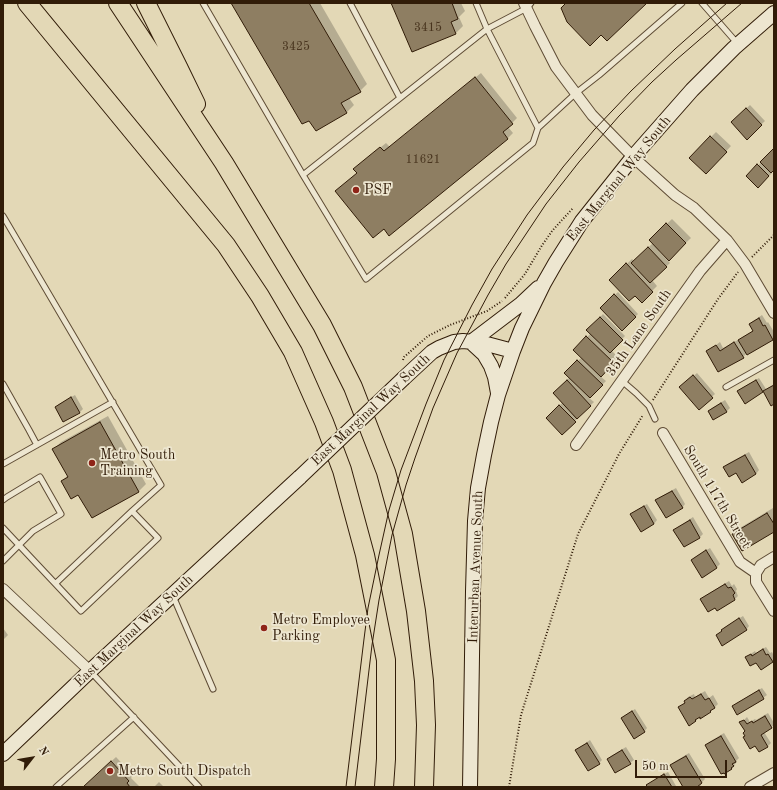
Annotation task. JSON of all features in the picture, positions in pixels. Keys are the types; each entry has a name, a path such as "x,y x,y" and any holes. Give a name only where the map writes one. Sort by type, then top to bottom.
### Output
{"highway":[{"path":"27,3 226,245 264,302 296,359 324,422 342,470 365,555 386,660 386,759 384,787"},
{"path":"118,3 224,163 322,325 353,387 386,472 403,534 416,611 424,680 426,726 424,787"},
{"path":"146,3 224,163"}],"street":[{"path":"527,5 535,26 556,67 592,115 633,157 675,195 694,208 727,240 745,264 774,313"},
{"name":"East Marginal Way South","path":"3,754 90,671 300,477 428,355 439,348 454,342 483,343 513,351 522,328 544,283 582,221 633,157 692,90 738,44 774,13"},
{"name":"35th Lane South","path":"576,445 700,271 727,240"},
{"path":"498,395 495,377 491,366 484,354 471,342 520,304 544,283"},
{"name":"Interurban Avenue South","path":"470,787 473,591 475,521 478,488 491,422 498,395 513,351"},
{"name":"South 117th Street","path":"663,433 740,562 756,573"},
{"path":"774,557 761,564 756,573 756,582 774,611"},
{"path":"3,588 90,671"},
{"path":"756,785 774,773"}],"lane":[{"path":"203,3 303,175 366,279 533,142 538,128 682,3"},
{"path":"350,3 400,98"},
{"path":"476,3 487,29 538,128"},
{"path":"702,3 738,44"},
{"path":"303,175 487,29 527,5"},
{"path":"3,216 161,484 56,583"},
{"path":"726,387 774,360"},
{"path":"622,381 649,406 655,419"},
{"path":"3,384 36,445"},
{"path":"3,464 113,402"},
{"path":"3,500 40,477 61,514 33,531 3,561"},
{"path":"3,528 82,611 158,538 132,511"},
{"path":"173,595 213,689"},
{"path":"90,671 200,787"},
{"path":"56,787 134,717"}],"path":[{"path":"404,357 428,336 450,325 487,311 506,298 525,274 552,231 573,208"},
{"path":"754,255 774,235"},
{"path":"509,787 522,714 578,534 619,454 718,299 739,270"}],"building":[{"path":"231,3 309,3 361,92 341,103 347,113 316,131 309,121 302,124"},
{"path":"391,3 452,3 458,19 451,22 456,34 412,52"},
{"path":"566,3 647,3 607,41 601,35 590,46 567,22 561,8"},
{"path":"475,77 513,124 503,132 508,139 389,236 384,229 373,238 335,191 357,173 353,169 380,147 384,151"},
{"path":"746,108 762,125 747,140 731,122"},
{"path":"710,136 727,152 706,174 689,158"},
{"path":"774,148 774,170 771,173 760,162"},
{"path":"757,164 769,176 758,188 746,176"},
{"path":"666,223 686,243 669,261 649,240"},
{"path":"648,247 667,267 650,283 631,263"},
{"path":"626,263 653,292 642,303 635,296 629,301 609,280"},
{"path":"614,294 636,317 622,331 600,308"},
{"path":"600,317 623,340 610,353 586,330"},
{"path":"759,318 763,326 765,325 773,340 747,355 738,340 753,331 749,324"},
{"path":"586,336 614,363 601,377 573,350"},
{"path":"734,342 744,358 718,372 706,351 716,345 720,351"},
{"path":"577,360 603,385 590,398 564,373"},
{"path":"693,375 713,398 699,410 679,387"},
{"path":"567,380 591,406 577,419 553,393"},
{"path":"756,380 763,392 745,404 737,391"},
{"path":"774,385 774,404 771,406 763,391"},
{"path":"71,397 80,413 63,422 55,407"},
{"path":"721,403 727,412 713,420 708,411"},
{"path":"559,405 576,422 562,435 546,418"},
{"name":"Metro South Training","path":"100,422 139,492 92,518 78,495 71,499 61,481 68,477 52,449"},
{"path":"745,455 756,474 742,483 736,473 729,477 723,467"},
{"path":"672,491 683,508 666,518 655,500"},
{"path":"644,506 654,524 641,532 630,514"},
{"path":"767,513 774,524 774,532 742,551 732,534"},
{"path":"690,520 700,538 684,547 673,530"},
{"path":"706,550 717,568 702,578 691,560"},
{"path":"725,584 728,588 731,587 735,593 733,595 735,600 717,611 715,608 708,612 700,599"},
{"path":"739,618 747,630 722,646 716,635"},
{"path":"763,649 766,655 768,654 773,662 761,670 756,663 750,666 745,657 751,654 752,656"},
{"path":"759,690 764,699 737,715 732,706"},
{"path":"701,694 705,700 709,698 715,708 700,719 700,717 695,720 696,721 689,726 678,707 685,703 684,701 690,697 692,699"},
{"path":"632,711 645,732 634,739 621,718"},
{"path":"765,716 772,728 761,735 768,747 759,752 755,746 750,749 743,737 745,736 743,733 745,731 739,722 744,720 747,724 752,721 753,723"},
{"path":"721,736 736,762 732,764 734,766 731,768 732,769 724,774 721,774 705,745"},
{"path":"587,743 600,764 588,771 575,750"},
{"path":"622,750 631,764 615,773 607,759"},
{"path":"686,756 702,783 697,787 683,787 670,765"},
{"name":"Metro South Dispatch","path":"111,761 129,781 127,783 130,787 83,787"},
{"path":"664,774 672,787 648,787 646,785"}],"tram line":[{"path":"346,787 368,608 389,510 401,470 444,360 492,269 527,215 563,167 594,130 631,91 675,49 727,3"},
{"path":"355,787 372,645 392,535 415,458 433,408 457,353 506,264 546,204 579,162 619,116 652,82 742,3"}],"place":[{"name":"PSF","path":"356,190"},
{"name":"Metro South Training","path":"92,463"},
{"name":"Metro Employee Parking","path":"264,628"},
{"name":"Metro South Dispatch","path":"110,771"}]}
